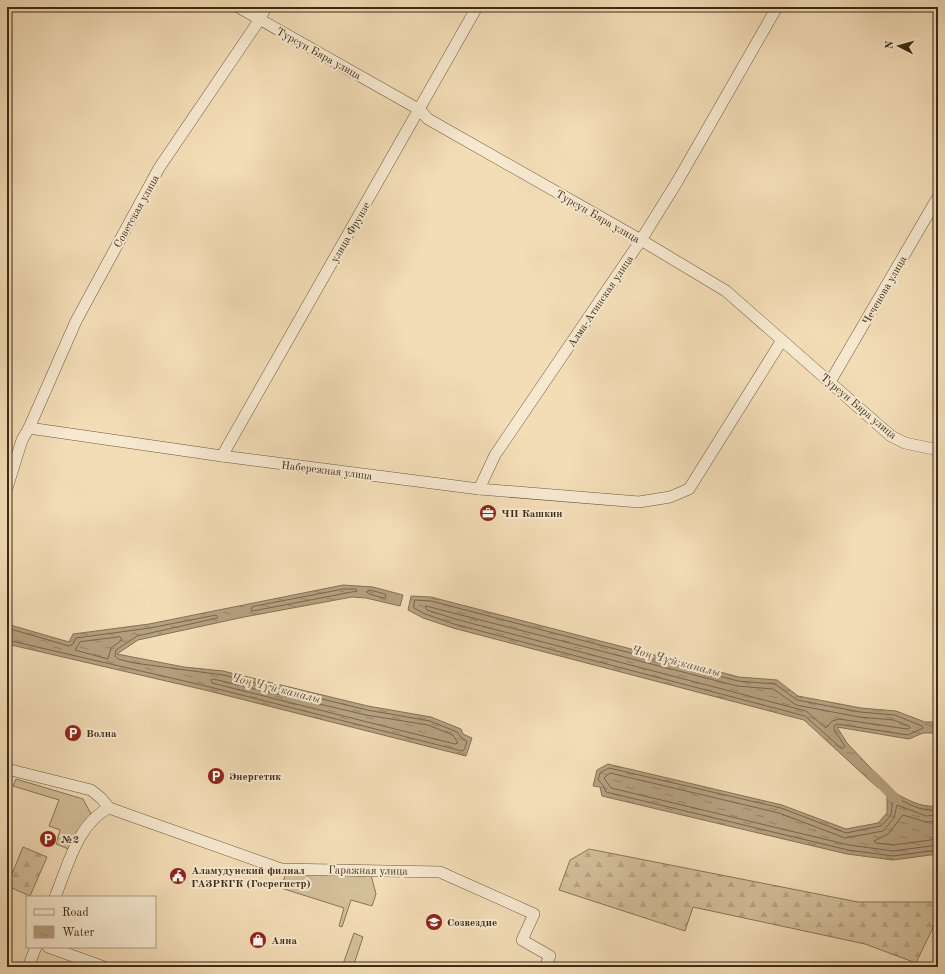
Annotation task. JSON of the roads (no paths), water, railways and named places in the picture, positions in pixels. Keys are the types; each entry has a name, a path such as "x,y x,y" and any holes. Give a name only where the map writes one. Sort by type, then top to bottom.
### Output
{"street":[{"name":"Турсун Бяра улица","path":"238,7 420,110 428,119 641,240 726,291 892,436 905,443 937,447"},
{"name":"Советская улица","path":"29,428 76,320 159,168 260,19 266,7"},
{"name":"улица Фрунзе","path":"222,456 420,110 477,7"},
{"name":"Алма-Атинская улица","path":"479,489 495,455 641,240 678,182 777,7"},
{"name":"Чеченова улица","path":"830,382 938,197"},
{"name":"Набережная улица","path":"29,428 222,456 479,489 639,502 670,497 689,489 782,340"},
{"path":"7,488 22,440 29,428"},
{"path":"7,769 91,790 101,798 109,808 93,818 82,832 55,896"},
{"name":"Гаражная улица","path":"109,808 281,869 440,872 534,914 522,940 550,956 545,967"},
{"path":"28,967 36,948"},
{"path":"51,948 104,967"}],"water":[{"name":"Чоң Чүй каналы","path":"343,585 373,587 403,595 400,606 366,598 352,597 244,617 138,640 117,654 184,667 223,671 368,706 431,717 461,729 463,734 472,738 466,756 209,691 7,644 7,624 69,642 73,634 149,624"},
{"name":"Чоң Чүй каналы","path":"411,596 431,597 739,677 777,680 798,696 861,708 896,711 925,722 938,722 938,733 923,733 909,739 837,727 847,743 884,782 878,788 804,720 453,628 423,618 408,610"},
{"path":"608,764 782,805 846,829 878,823 887,813 887,794 890,790 907,800 925,806 938,806 938,854 893,860 847,854 602,796 600,787 593,786 597,770"}],"waterway":[{"path":"872,775 897,800"}],"place":[{"name":"ЧП Кашкин","path":"488,513"},
{"name":"Волна","path":"73,733"},
{"name":"Энергетик","path":"216,776"},
{"name":"№2","path":"48,839"},
{"name":"Аламудунский филиал ГАЗРКГК (Госрегистр)","path":"178,876"},
{"name":"Созвездие","path":"434,922"},
{"name":"Аяна","path":"258,940"}]}
